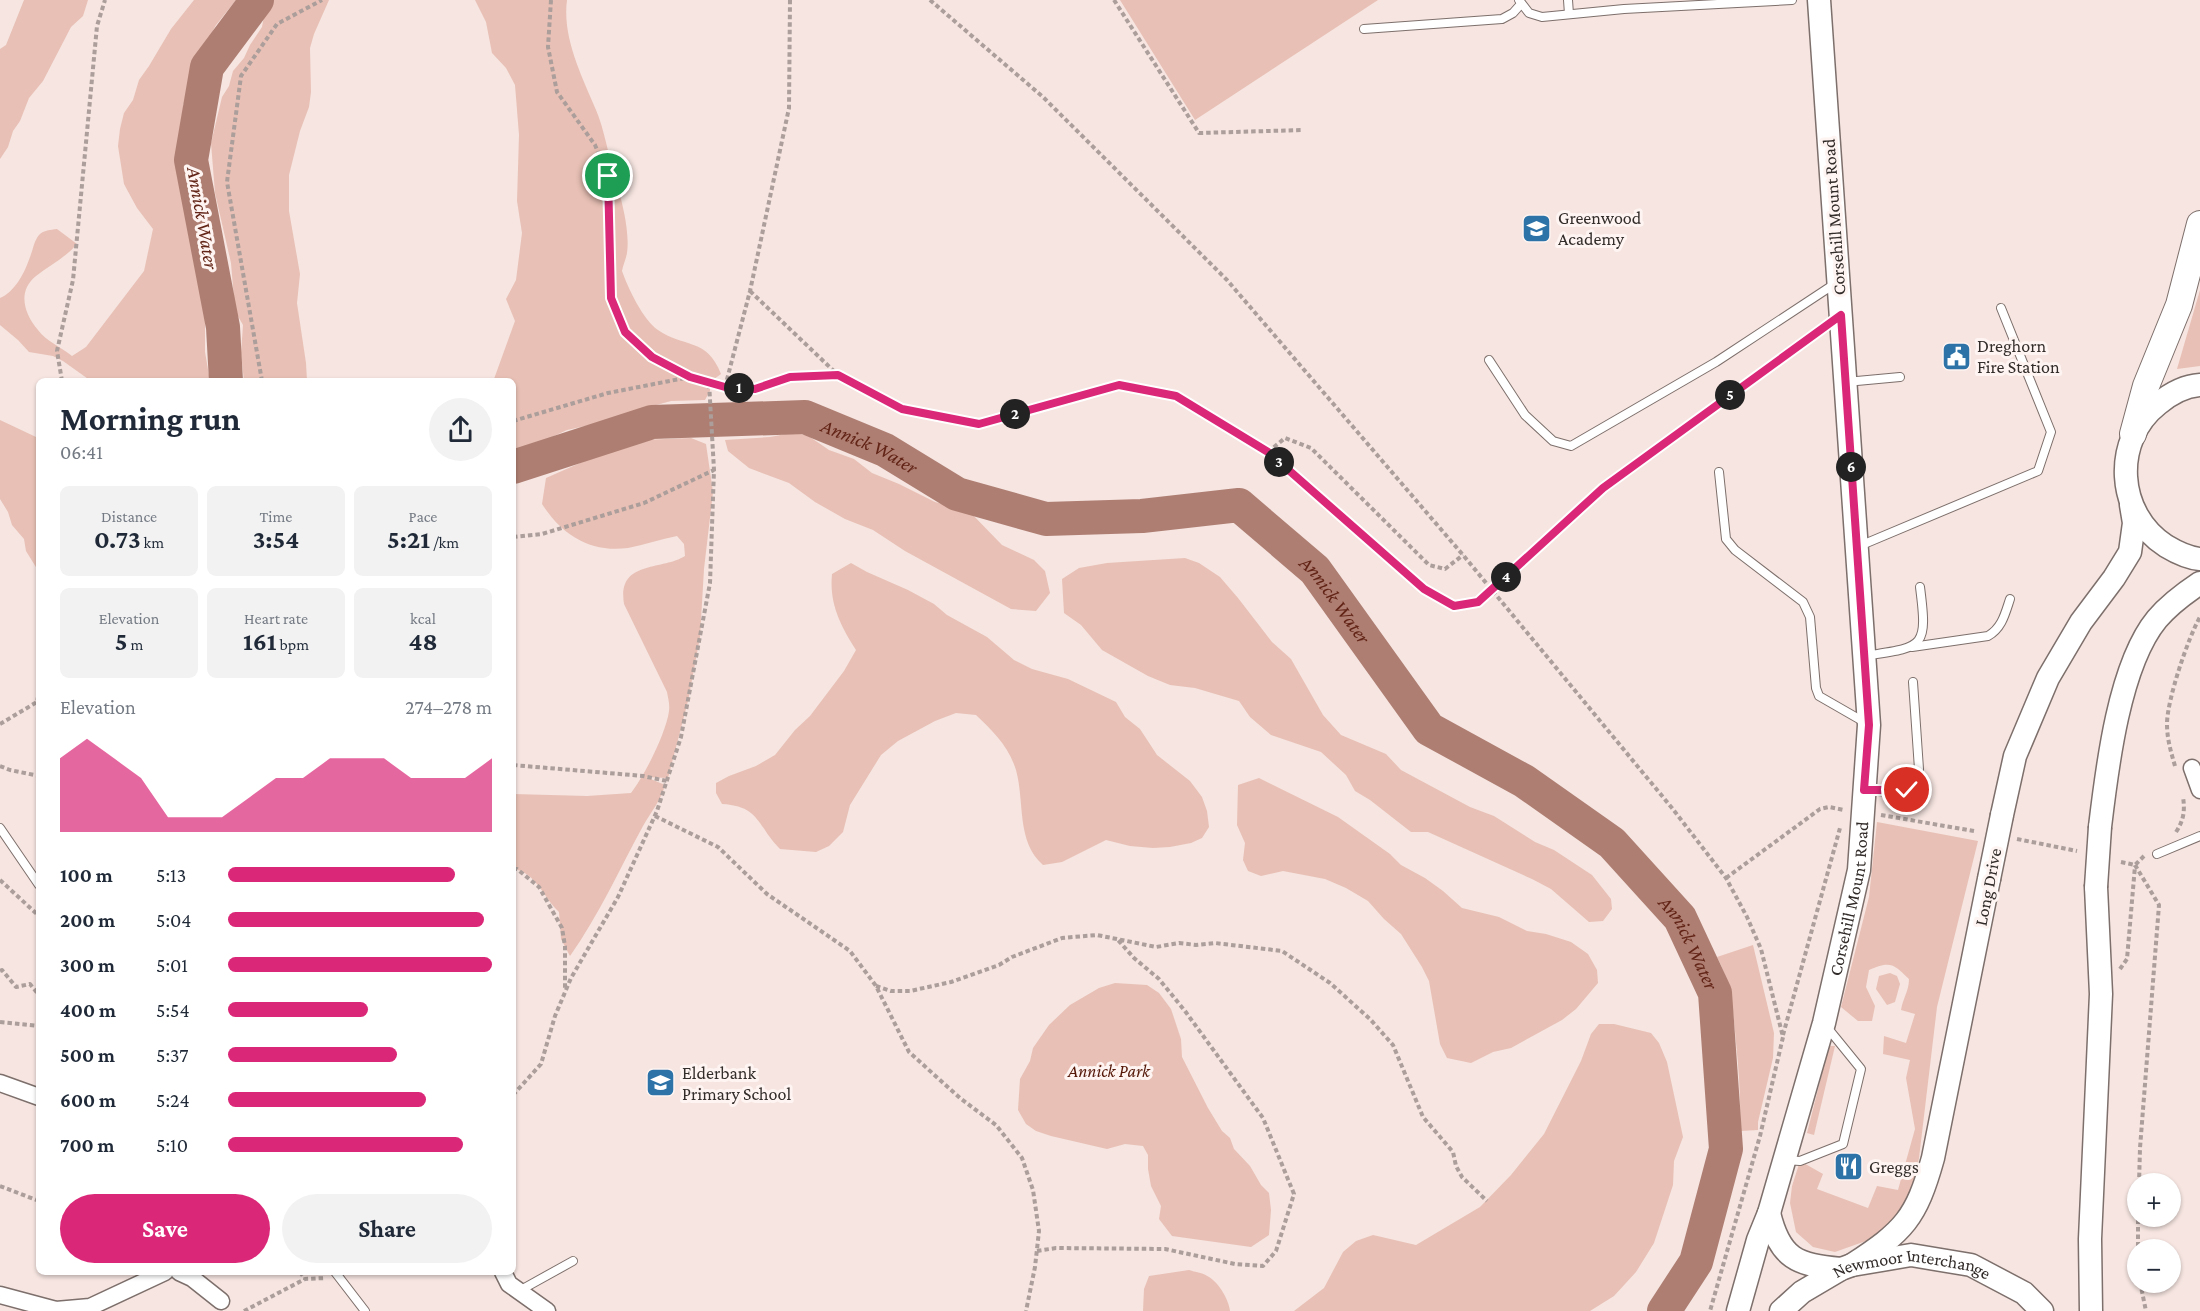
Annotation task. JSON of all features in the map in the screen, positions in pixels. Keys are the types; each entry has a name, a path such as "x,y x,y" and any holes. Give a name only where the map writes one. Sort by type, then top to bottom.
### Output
{"main road":[{"name":"Corsehill Mount Road","path":"1738,1311 1824,1023 1859,870 1869,725 1819,0"},
{"path":"2200,224 2179,305 2146,386 2126,457 2125,473 2131,505 2142,524 2156,540 2175,552 2200,559"},
{"path":"2133,434 2148,412 2169,395 2200,385"},
{"name":"Long Drive","path":"1846,1267 1898,1233 1911,1216 1923,1193 1933,1158 2015,756 2048,678 2081,622 2124,564 2130,552 2134,523 2131,505"},
{"path":"2091,1311 2090,1239 2102,994 2096,887 2100,827 2111,746 2134,659 2147,633 2158,618 2200,583"},
{"path":"1769,1213 1773,1230 1782,1246 1795,1259 1812,1266 1846,1267"},
{"name":"Newmoor Interchange","path":"1781,1311 1802,1292 1846,1267 1911,1255 1971,1265 2024,1293 2042,1311"}],"street":[{"path":"2185,771 2200,790"},
{"path":"0,1083 36,1096"},
{"path":"0,1295 56,1310 91,1309 159,1275"},
{"path":"186,1275 221,1301"},
{"path":"504,1275 509,1284 547,1311"}],"lane":[{"path":"1568,0 1569,14"},
{"path":"1364,28 1502,19 1512,13 1520,2 1529,12 1542,17 1681,3 1792,0"},
{"path":"1489,360 1525,415 1553,441 1571,446 1716,362 1839,281"},
{"path":"1857,547 2038,471 2051,432 2001,308"},
{"path":"1846,382 1900,377"},
{"path":"1719,472 1726,539 1735,550 1803,602 1810,617 1816,688 1819,696 1869,725"},
{"path":"1912,647 1920,640 1924,632 1925,622 1920,587"},
{"path":"1864,656 1988,636 1997,631 2002,623 2010,599"},
{"path":"1864,790 1907,790 1916,782 1919,769 1913,682"},
{"path":"0,828 36,881"},
{"path":"2153,853 2200,836"},
{"path":"1784,1160 1800,1161 1843,1144 1861,1068 1824,1023"},
{"path":"519,1291 573,1261"},
{"path":"337,1275 365,1311"}],"path":[{"path":"62,378 57,351 73,280 97,26 105,0"},
{"path":"261,378 227,182 241,76 277,24 322,0"},
{"path":"552,0 548,47 557,92 595,144 608,176 611,298 625,332 652,357 690,377 725,387 755,389 790,377 838,375"},
{"path":"725,387 750,291 789,108 790,0"},
{"path":"930,0 1043,97 1227,280 1463,555 1672,808 1726,878 1747,917 1761,950 1782,1037"},
{"path":"1114,0 1199,133 1303,130"},
{"path":"750,291 838,375 902,409 979,424 1119,385 1176,396 1268,452 1424,589 1454,606 1478,602 1603,488 1841,315"},
{"path":"516,420 608,393 690,377"},
{"path":"516,1092 541,1064 555,1016 571,978 618,897 655,816 681,737 710,584 714,470 710,382"},
{"path":"1268,452 1285,438 1311,447 1429,565 1444,569 1463,555"},
{"path":"516,537 542,534 644,503 714,470"},
{"path":"2185,771 2170,749 2167,723 2169,708 2191,633 2200,617"},
{"path":"0,724 36,703"},
{"path":"516,765 667,780"},
{"path":"0,766 36,775"},
{"path":"2175,834 2182,823 2184,811 2181,791"},
{"path":"1710,1311 1760,1136 1782,1037 1845,810"},
{"path":"655,816 718,847 767,894 850,951 876,986 909,1052 960,1098 996,1125 1022,1158 1033,1190 1039,1231 1026,1311"},
{"path":"2010,838 2077,851"},
{"path":"2121,862 2135,865 2153,853"},
{"path":"2102,994 2127,959 2135,865"},
{"path":"2135,865 2160,905 2139,1173"},
{"path":"516,869 539,887 562,928 565,946 565,992"},
{"path":"0,880 36,913"},
{"path":"876,986 891,991 910,991 951,982 999,965 1012,957 1062,938 1098,935 1156,947 1215,943 1282,951 1330,983 1370,1019 1393,1045 1424,1117 1453,1152 1456,1166 1462,1177 1487,1201"},
{"path":"1037,1251 1062,1248 1165,1249 1235,1264 1263,1266 1276,1251 1294,1194 1263,1118 1185,1011 1159,979 1134,958 1118,939"},
{"path":"0,971 2,970 16,987 30,984 36,991"},
{"path":"0,1022 36,1026"},
{"path":"0,1186 36,1200"},
{"path":"303,1275 306,1279"},
{"path":"244,1311 306,1279 337,1275"},
{"path":"2142,1293 2146,1311"}],"green space":[{"path":"24,0 88,0 83,16 71,27 43,81 29,98 8,147 0,159 0,49 6,45"},
{"path":"194,0 236,0 216,25 204,47 190,92 183,105 183,169 191,219 191,242 197,261 205,306 205,352 209,378 87,378 53,356 29,352 0,325 0,298 19,281 41,233 57,229 77,244 36,276 30,282 25,295 26,310 33,324 49,341 72,356 86,347 144,271 153,229 137,208 124,184 118,146 124,113 133,100 139,80 171,29"},
{"path":"267,0 329,0 310,48 309,107 300,131 289,175 289,211 300,274 297,303 307,378 244,378 241,353 243,325 235,311 231,263 215,193 211,143 222,97 229,86 233,71 244,58 262,27"},
{"path":"475,0 567,0 566,14 570,43 600,121 625,217 628,242 622,271 637,303 652,325 667,336 702,349 715,362 721,374 710,382 710,391 705,400 671,401 613,420 567,430 537,444 516,450 516,378 494,378 515,321 506,299 516,280 522,233 517,201 519,135 515,85 506,68 492,53 486,22"},
{"path":"1120,0 1378,0 1195,120"},
{"path":"2200,290 2200,366 2177,369"},
{"path":"0,420 36,437 36,567 26,551 24,539 12,525 8,512 0,499"},
{"path":"791,433 807,435 829,450 854,459 872,473 935,502 969,511 1002,545 1034,560 1045,571 1050,593 1036,611 1011,609 905,551 873,530 845,519 815,502 789,483 749,468 728,451 725,440"},
{"path":"691,438 706,444 713,492 704,569 700,637 688,701 668,778 646,777 665,785 661,796 600,908 570,956 561,939 559,912 528,875 516,870 516,794 587,796 631,793 637,785 659,742 667,720 669,706 667,692 624,604 624,590 627,580 634,573 685,556 684,544 677,536 628,548 614,549 601,548 578,540 559,525 542,504 546,478 614,446 640,440"},
{"path":"1185,558 1199,563 1220,577 1272,642 1291,659 1323,715 1341,735 1386,754 1401,770 1470,807 1494,816 1535,842 1554,850 1592,875 1611,899 1612,909 1603,921 1589,922 1551,889 1532,879 1428,832 1411,832 1355,791 1346,775 1321,752 1271,735 1250,717 1239,701 1195,688 1170,685 1148,676 1102,650 1081,625 1064,613 1062,579 1079,568 1107,563"},
{"path":"851,563 934,604 947,615 987,637 1014,660 1032,669 1068,679 1116,702 1125,717 1140,729 1157,755 1190,781 1202,797 1209,827 1202,838 1191,843 1153,848 1130,846 1106,840 1062,862 1043,865 1034,855 1025,833 1016,770 1005,747 976,715 956,713 935,721 898,741 881,755 850,805 843,832 829,846 816,852 780,849 751,813 722,804 716,793 716,783 775,755 795,730 810,716 844,671 856,650 837,614 832,595 832,574"},
{"path":"1259,778 1338,817 1390,854 1401,865 1443,891 1462,908 1499,917 1527,931 1571,942 1588,954 1597,970 1598,983 1576,1009 1562,1020 1511,1048 1493,1052 1471,1063 1447,1058 1440,1044 1429,981 1422,967 1401,934 1368,901 1325,879 1283,871 1261,876 1248,871 1243,860 1245,843 1237,825 1238,785"},
{"path":"1877,822 1978,841 1937,1007 1919,1158 1910,1199 1880,1236 1835,1252 1813,1247 1796,1232 1790,1203 1792,1186 1800,1161 1823,1174 1817,1189 1868,1208 1877,1186 1898,1190 1915,1129 1906,1078 1910,1060 1883,1054 1884,1036 1906,1043 1915,1014 1901,1010 1909,979 1891,965 1882,965 1869,970 1866,987 1875,1006 1872,1021 1858,1021 1841,1007 1869,897"},
{"path":"1753,945 1774,1033 1773,1058 1758,1130 1740,1131 1739,1075 1733,1009 1726,978 1717,957"},
{"path":"1890,973 1897,976 1900,984 1895,1002 1887,1005 1876,989 1879,976"},
{"name":"Annick Park","path":"1115,983 1147,985 1159,993 1171,1009 1181,1039 1182,1057 1208,1108 1222,1131 1230,1138 1234,1149 1250,1166 1261,1185 1269,1193 1271,1210 1269,1235 1251,1247 1172,1236 1159,1219 1161,1206 1151,1186 1148,1155 1143,1146 1125,1144 1107,1149 1051,1136 1036,1131 1026,1124 1018,1110 1020,1079 1030,1061 1033,1048 1049,1025 1070,1005 1099,988"},
{"path":"1599,1024 1614,1024 1651,1033 1659,1043 1667,1062 1683,1137 1674,1161 1673,1185 1654,1243 1636,1272 1614,1296 1590,1311 1294,1311 1324,1288 1343,1252 1356,1241 1373,1235 1416,1245 1480,1207 1511,1175 1544,1134 1581,1061 1591,1034"},
{"path":"1829,1046 1835,1046 1814,1135 1807,1133"},
{"path":"1189,1270 1207,1276 1220,1287 1230,1311 1143,1311 1144,1289 1149,1276"}],"waterway":[{"name":"Annick Water","path":"226,378 223,327 191,160 207,67 257,0"},
{"name":"Annick Water","path":"516,466 652,422 805,417 885,450 957,494 1046,519 1142,516 1239,505 1315,570 1429,729 1524,781 1612,843 1680,918 1715,993 1726,1149 1696,1262 1664,1311"}],"place":[{"name":"Greenwood Academy","path":"1537,228"},
{"name":"Dreghorn Fire Station","path":"1956,356"},
{"name":"Elderbank Primary School","path":"661,1083"},
{"name":"Greggs","path":"1848,1167"}],"route":[{"path":"608,176 611,298 625,332 652,357 690,377 725,387 755,389 790,377 838,375 902,409 979,424 1119,385 1176,396 1268,452 1424,589 1454,606 1478,602 1603,488 1841,315 1869,725 1864,790 1907,790"}]}
